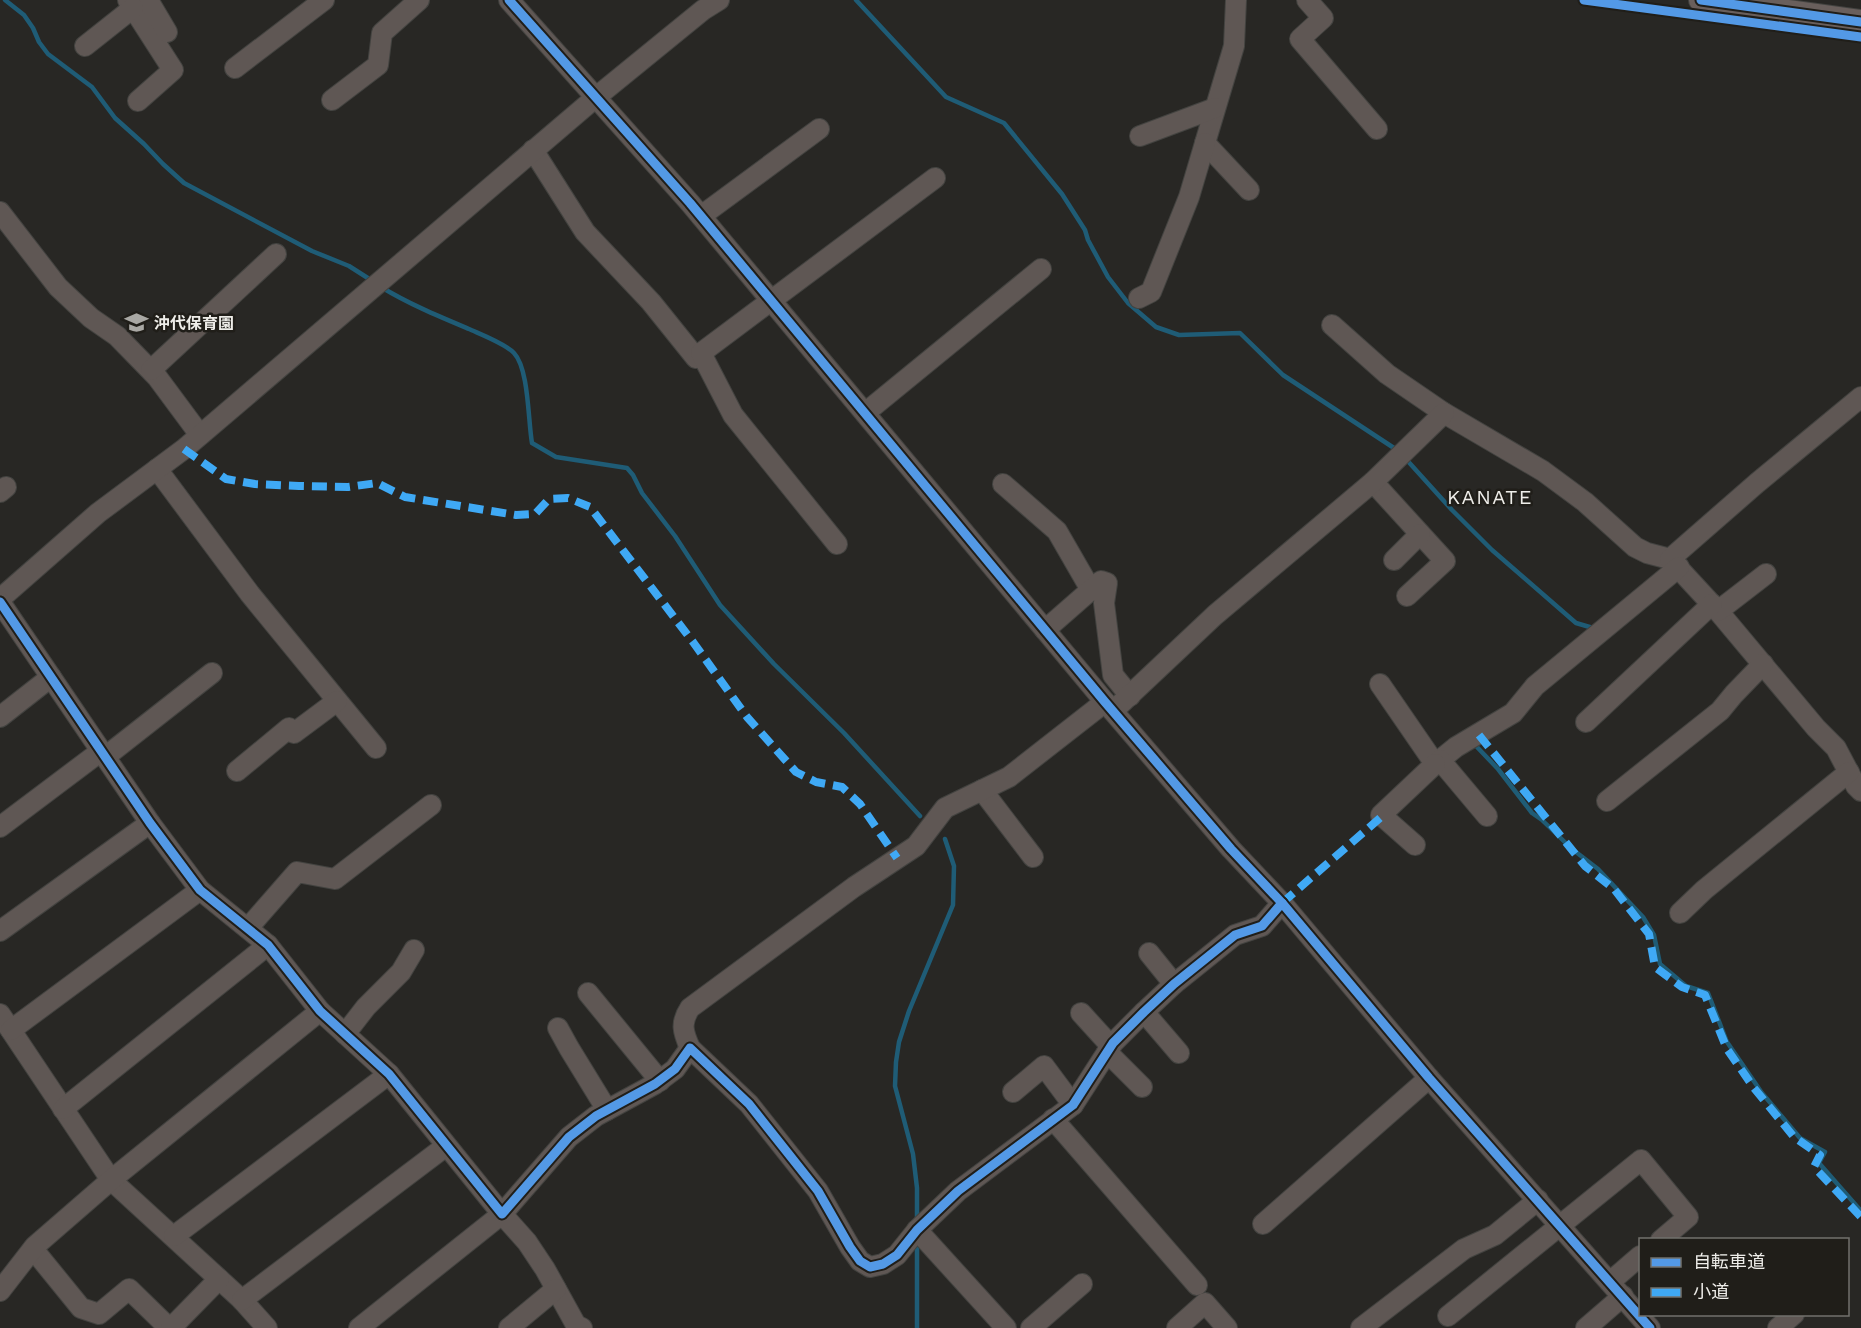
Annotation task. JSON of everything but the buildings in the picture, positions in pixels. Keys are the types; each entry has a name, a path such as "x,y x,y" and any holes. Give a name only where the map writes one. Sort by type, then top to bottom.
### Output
{"main road":[{"path":"1701,0 1861,22"}],"street":[{"path":"235,68 324,0"},
{"path":"332,100 378,65 382,33 419,0"},
{"path":"509,0 701,216 1109,707 1231,849 1282,903 1429,1078 1616,1289 1641,1325"},
{"path":"582,1328 576,1325 527,1242 389,1074 320,1011 268,945 200,890 150,823 0,600 98,513 200,435 595,98 719,0"},
{"path":"1139,298 1151,292 1189,197 1234,46 1236,0"},
{"path":"1307,0 1323,18 1300,39 1377,129"},
{"path":"137,3 168,32"},
{"path":"85,46 137,3"},
{"path":"137,3 174,70 138,101"},
{"path":"1140,136 1215,108"},
{"path":"701,216 819,129"},
{"path":"1205,143 1249,190"},
{"path":"533,150 585,232 651,302 696,358 935,178"},
{"path":"0,212 58,287 92,318 117,336 151,370 200,435"},
{"path":"151,370 276,254"},
{"path":"865,413 1041,269"},
{"path":"1332,325 1387,374 1444,413 1543,471 1585,501 1635,547 1647,554 1675,563 1816,728 1836,748 1861,791"},
{"path":"701,353 733,415 837,544"},
{"path":"1415,845 1381,815 1456,747 1513,713 1535,686 1675,563 1756,483 1861,396"},
{"path":"1282,903 1262,926 1235,935 1174,984 1144,1012 1109,1049 1073,1105 958,1191 917,1230 897,1255 883,1264 870,1267 860,1261 818,1191 756,1112 690,1048 684,1035 683,1018 690,1008 854,886 916,846 945,808 1009,777 1109,707 1130,696 1215,615 1373,483 1444,413"},
{"path":"158,469 250,594 376,748"},
{"path":"1373,483 1445,561 1407,596"},
{"path":"1003,484 1057,531 1091,590"},
{"path":"1394,560 1420,534"},
{"path":"1586,722 1715,608 1766,574"},
{"path":"1046,630 1101,581 1107,583 1104,603 1113,675 1130,696"},
{"path":"1607,801 1720,711 1762,664"},
{"path":"0,827 103,754 212,672"},
{"path":"0,717 51,677"},
{"path":"1380,684 1438,762 1486,816"},
{"path":"237,771 289,728 294,733 337,701"},
{"path":"1680,913 1704,890 1849,772"},
{"path":"982,790 1033,857"},
{"path":"248,928 297,872 335,879 431,805"},
{"path":"0,931 150,823"},
{"path":"200,890 5,1022 111,1180 242,1299 267,1328"},
{"path":"63,1109 268,945"},
{"path":"345,1034 366,1007 401,972 414,950"},
{"path":"1149,953 1174,984"},
{"path":"588,993 660,1081"},
{"path":"0,1291 33,1249 111,1180 320,1011"},
{"path":"1144,1012 1179,1053"},
{"path":"1081,1013 1142,1087"},
{"path":"558,1028 607,1110"},
{"path":"359,1328 502,1214 569,1137 596,1116 660,1081 675,1069 690,1048"},
{"path":"1013,1092 1044,1066 1073,1105"},
{"path":"174,1236 389,1074"},
{"path":"1263,1224 1429,1078"},
{"path":"1053,1119 1197,1285"},
{"path":"242,1299 446,1146"},
{"path":"1448,1316 1641,1160 1688,1217 1662,1238"},
{"path":"1361,1328 1464,1250 1495,1235 1538,1200"},
{"path":"917,1230 1003,1327"},
{"path":"33,1249 81,1308 99,1314 129,1289 170,1328 219,1279"},
{"path":"1586,1328 1639,1259"},
{"path":"1031,1328 1082,1284"},
{"path":"509,1328 556,1289"},
{"path":"1177,1328 1205,1303 1227,1328"},
{"path":"1778,1328 1792,1316"}],"waterway":[{"path":"5,0 24,15 48,54 92,87 115,118 184,183 312,251 349,266 374,282"},
{"path":"856,0 946,97 1004,123 1062,194 1085,230 1108,277 1128,303 1156,327 1179,335 1240,333 1283,375 1397,450"},
{"path":"381,287 424,310 493,340 514,353 523,371 532,443 556,457 627,468 720,605 774,664 844,733 920,816"},
{"path":"1405,458 1492,550 1576,623 1593,628 1591,630"},
{"path":"1475,742 1532,813 1598,869 1643,917 1654,935 1660,964 1686,986 1708,993 1727,1042 1762,1093 1800,1138 1825,1152 1819,1163 1861,1211"},
{"path":"917,1220 917,1188 913,1154 895,1086 896,1062 899,1042 909,1011 953,905 954,866 945,839"},
{"path":"917,1241 917,1328"}],"marked path":[{"path":"184,449 226,479 255,484 348,487 377,483 405,497 516,515 535,514 549,499 568,498 590,507 747,717 796,772 816,782 842,787 860,804 897,858"},
{"path":"1479,735 1585,866 1614,889 1649,934 1655,967 1682,987 1705,995 1727,1049 1754,1088 1794,1137 1820,1155 1814,1167 1861,1217"},
{"path":"1282,903 1380,818"}],"cycle path":[{"path":"509,0 690,203 1105,702 1231,849 1282,903 1429,1078 1639,1316"},
{"path":"1584,0 1861,37"},
{"path":"1701,0 1861,22"},
{"path":"0,602 150,823 200,890 268,945 320,1011 389,1074 502,1214 569,1137 596,1116 655,1084 675,1069 690,1048 749,1104 818,1191 860,1261 870,1267 883,1264 897,1255 917,1230 958,1191 1073,1105 1113,1043 1174,984 1235,935 1262,926 1282,903"},
{"path":"1639,1316 1650,1328"}],"place":[{"name":"沖代保育園","path":"136,323"}],"district":[{"name":"KANATE","path":"1490,497"}]}
